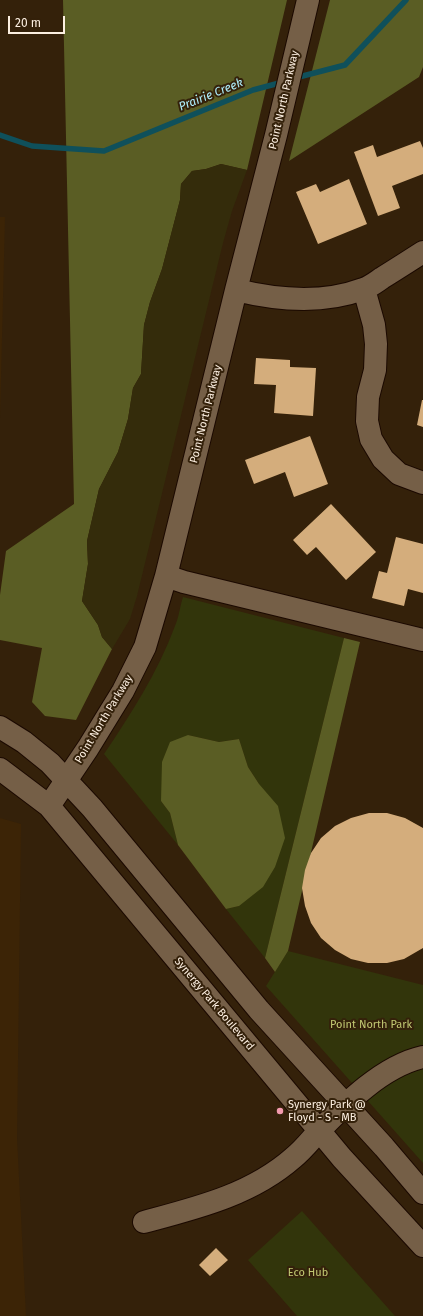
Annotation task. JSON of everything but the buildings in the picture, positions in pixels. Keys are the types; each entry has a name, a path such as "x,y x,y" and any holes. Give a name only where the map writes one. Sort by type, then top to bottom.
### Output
{"street":[{"name":"Point North Parkway","path":"49,806 123,691 145,647 166,576 236,290 276,135 308,0"},
{"path":"236,290 253,294 294,299 325,298 364,289 423,252"},
{"path":"364,289 374,326 376,344 375,370 368,397 367,420 371,439 383,458 399,474 423,483"},
{"path":"166,576 423,640"},
{"path":"0,727 24,742 50,763 97,814 259,1010 384,1147 423,1193"},
{"name":"Synergy Park Boulevard","path":"0,769 49,806 342,1158 423,1246"},
{"path":"144,1222 207,1205 260,1183 293,1158 346,1105 366,1088 399,1066 412,1059 423,1057"}],"shaded area":[{"path":"0,217 5,217 0,418"},
{"path":"0,818 21,824 17,1138 26,1316 0,1316"}],"green space":[{"path":"63,0 287,0 247,170 221,164 206,169 192,171 181,184 180,200 162,269 150,302 144,325 141,374 133,388 128,419 118,452 99,489 87,541 88,564 82,601 98,625 102,637 112,649 76,720 45,716 32,702 42,648 0,640 0,595 6,551 74,504"},
{"path":"330,0 423,0 423,67 419,77 289,161"},
{"path":"183,597 344,638 265,958 226,909 239,906 259,784 248,767 239,739 219,742 188,735 161,801 170,813 178,845 104,754 134,708 161,660 176,623"},
{"path":"344,638 360,642 288,951 275,972 265,958"},
{"path":"188,735 219,742 239,739 248,767 259,784 278,806 285,838 275,867 263,887 239,906 226,909 178,845 170,813 161,801 162,762 170,742"},
{"name":"Point North Park","path":"288,951 423,985 423,1163 266,986"},
{"name":"Eco Hub","path":"302,1211 395,1316 297,1316 248,1260"}],"sand":[{"path":"221,164 247,170 232,211 223,243 137,596 130,619 112,649 102,637 98,625 82,601 88,564 87,541 99,489 118,452 128,419 133,388 141,374 144,325 150,302 162,269 180,200 181,184 192,171 206,169"}],"waterway":[{"name":"Prairie Creek","path":"295,78 345,65 406,0"},
{"name":"Prairie Creek","path":"0,135 32,146 104,151 253,90 283,82"}],"place":[{"name":"Synergy Park @ Floyd - S - MB","path":"280,1111"}]}
